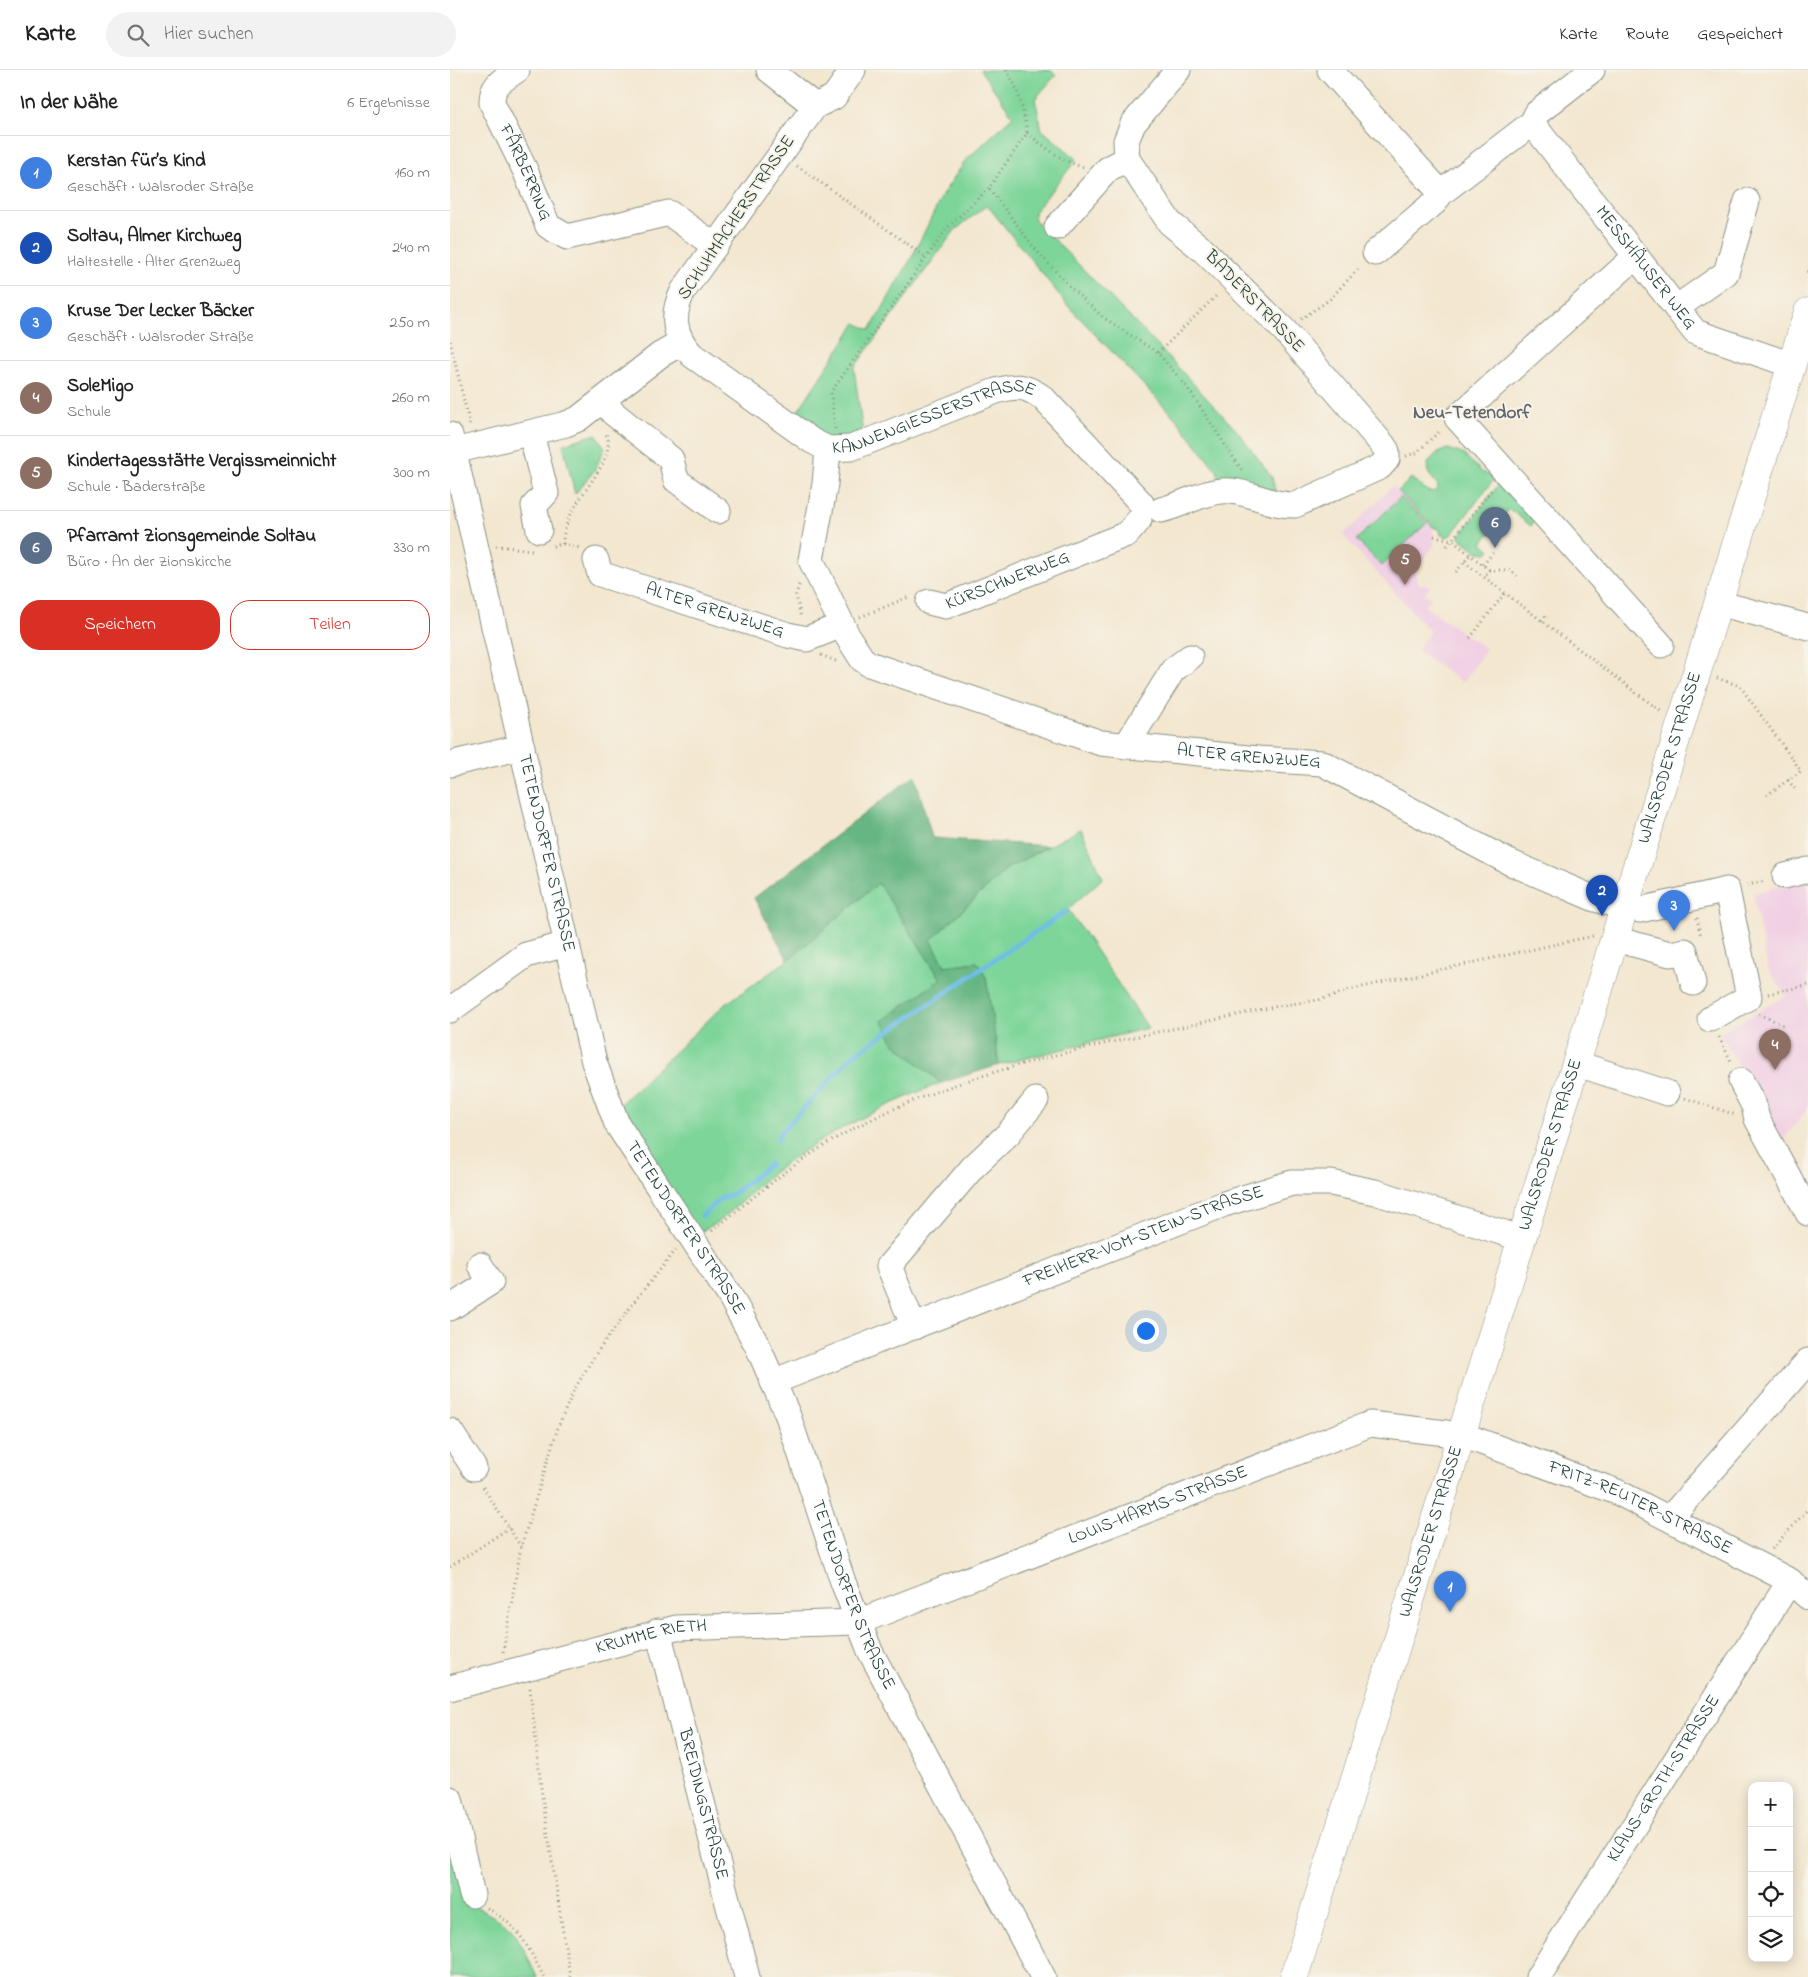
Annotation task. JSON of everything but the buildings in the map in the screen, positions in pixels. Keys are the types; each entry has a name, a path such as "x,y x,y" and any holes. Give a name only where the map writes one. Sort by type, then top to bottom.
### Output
{"main road":[{"name":"WALSRODER STRASSE","path":"1294,1977 1454,1435 1523,1239 1607,937 1624,907 1808,312"}],"street":[{"name":"FÄRBERRING","path":"517,70 495,87 492,103 525,170 548,226 567,237 669,213 715,246"},
{"path":"769,70 815,106"},
{"name":"SCHUHMACHERSTRASSE","path":"681,343 675,316 678,302 715,246 815,106 834,97 853,70"},
{"path":"1057,227 1117,164 1133,124 1178,70"},
{"path":"1330,70 1441,193"},
{"path":"1375,253 1435,202 1441,193 1532,123 1537,113 1592,70"},
{"name":"MESSHÄUSER WEG","path":"1532,123 1695,332 1792,365"},
{"name":"BADERSTRASSE","path":"1117,164 1163,215 1284,330 1383,445 1387,451 1387,459"},
{"path":"1676,308 1726,274 1747,201"},
{"path":"1636,256 1457,418 1662,644"},
{"path":"457,446 531,433 566,424 596,406 660,355 681,343"},
{"name":"KANNENGIESSERSTRASSE","path":"681,343 692,355 812,441 832,449 851,448 1012,386 1029,388 1043,398 1147,511"},
{"path":"596,406 613,413 671,459 676,480 718,511"},
{"path":"531,433 546,493 534,506 539,530"},
{"name":"TETENDORFER STRASSE","path":"457,446 522,747 594,1062 605,1098 616,1124 639,1161 699,1239 774,1382 858,1622 870,1651 1043,1977"},
{"path":"832,449 812,546 811,560 842,625 873,665"},
{"path":"1147,511 1175,507 1210,494 1230,491 1284,505 1295,505 1380,467 1387,459"},
{"name":"KÜRSCHNERWEG","path":"929,602 946,606 1127,534 1147,511"},
{"name":"ALTER GRENZWEG","path":"596,560 600,574 788,635 807,639 842,625"},
{"path":"1718,603 1808,627"},
{"path":"1126,746 1173,670 1190,657"},
{"name":"ALTER GRENZWEG","path":"873,665 1101,743 1258,759 1322,763 1509,862 1596,899 1624,907 1640,910 1727,890"},
{"path":"450,764 522,747"},
{"path":"1714,1027 1749,997 1727,890"},
{"path":"1607,937 1670,954 1686,951 1693,983"},
{"path":"450,1010 526,954 567,944"},
{"path":"1586,1067 1667,1093"},
{"path":"1741,1081 1754,1106 1757,1119 1808,1213"},
{"path":"914,1327 889,1266 973,1167 1008,1134 1036,1100"},
{"name":"FREIHERR-VOM-STEIN-STRASSE","path":"774,1382 1224,1204 1292,1183 1331,1183 1375,1192 1523,1239"},
{"path":"450,1308 491,1282 480,1265"},
{"path":"1670,1518 1808,1361"},
{"name":"LOUIS-HARMS-STRASSE","path":"858,1622 1359,1427 1382,1424 1454,1435"},
{"path":"450,1431 474,1468"},
{"name":"FRITZ-REUTER-STRASSE","path":"1454,1435 1617,1492 1759,1565 1799,1589"},
{"name":"KLAUS-GROTH-STRASSE","path":"1538,1977 1799,1589"},
{"name":"KRUMME RIETH","path":"450,1688 658,1631 676,1628 858,1622"},
{"name":"BREIDINGSTRASSE","path":"658,1631 747,1977"},
{"path":"450,1799 472,1895"}],"path":[{"path":"832,449 832,392 948,227 989,188 1027,133 1021,99 1013,80 1006,70"},
{"path":"1027,133 1074,165 1092,170 1117,164"},
{"path":"781,154 926,257"},
{"path":"989,188 1036,250 1070,287 1104,318 1158,353 1187,387 1239,464 1248,482 1248,496"},
{"path":"1284,330 1329,300 1375,253"},
{"path":"1158,353 1233,280"},
{"path":"450,341 457,446"},
{"path":"563,544 569,518 580,497 605,462 609,448 607,436 596,406"},
{"path":"1387,459 1401,459 1416,453 1457,418"},
{"path":"1447,546 1505,471"},
{"path":"1434,536 1452,540 1489,570 1511,570 1517,576"},
{"path":"1483,565 1493,553"},
{"path":"1456,572 1470,555"},
{"path":"1464,562 1659,712 1666,714"},
{"path":"814,567 801,580 796,594 807,639 815,653 844,665 873,665"},
{"path":"1484,576 1489,570"},
{"path":"1470,638 1505,593"},
{"name":"KÜRSCHNERWEG","path":"842,625 911,596 929,602"},
{"path":"1542,621 1546,615"},
{"path":"1712,677 1740,686 1801,771 1767,795"},
{"path":"1788,780 1795,790"},
{"path":"1727,890 1797,873"},
{"path":"1686,951 1703,947 1692,898"},
{"path":"507,1673 502,1654 521,1547 558,1427 574,1390 595,1355 637,1298 679,1247 699,1239 773,1180 810,1154 850,1131 910,1102 961,1082 1041,1059 1286,1005 1329,999 1349,990 1607,937"},
{"path":"1783,991 1808,985"},
{"path":"1756,1013 1783,1025"},
{"path":"1714,1027 1741,1081"},
{"path":"1667,1093 1751,1119 1757,1119"},
{"path":"474,1468 483,1488 521,1547"},
{"path":"1759,1565 1808,1508"},
{"path":"450,1568 509,1528"},
{"path":"530,1685 542,1796 570,1977"},
{"path":"472,1895 477,1903 505,1918 520,1933 544,1977"}],"shaded area":[{"path":"1393,486 1433,527 1434,546 1414,572 1419,584 1431,586 1425,593 1431,598 1424,606 1486,649 1463,683 1417,651 1430,631 1343,535"},
{"path":"1808,880 1808,1108 1782,1141 1720,1033 1786,996 1768,969 1753,893"}],"green space":[{"path":"980,70 1050,70 1056,75 1035,99 1042,130 1077,159 1034,212 1035,220 1159,347 1239,433 1272,477 1277,499 1221,488 1217,471 1177,420 1069,307 987,205 955,230 854,368 863,435 832,444 794,417 856,323 870,330 912,257 944,192 966,160 1013,116"},
{"path":"596,434 605,448 594,471 575,494 563,444"},
{"path":"1448,449 1463,454 1482,472 1495,478 1451,535 1446,537 1441,535 1440,530 1433,527 1398,491 1411,478 1429,492 1437,491 1438,486 1428,472 1428,464 1437,454"},
{"path":"1499,484 1535,520 1531,526 1509,509 1482,543 1490,550 1487,553 1478,552 1459,537"},
{"path":"1401,497 1427,523 1382,566 1356,540"},
{"path":"915,775 932,838 1048,846 1006,869 931,940 945,966 977,962 986,977 999,1065 941,1083 894,1043 882,1021 941,979 878,883 788,960 754,898"},
{"path":"1081,829 1103,878 1068,909 1148,1028 999,1065 986,977 977,962 945,966 931,940 1006,869"},
{"path":"878,883 941,979 894,1043 941,1083 876,1111 813,1145 764,1180 728,1214 697,1233 617,1107 723,1006 788,960"},
{"path":"450,1820 471,1901 478,1908 510,1928 519,1940 537,1977 450,1977"}],"waterway":[{"path":"778,1140 780,1134 852,1056 1065,912"},
{"path":"702,1216 720,1199 734,1193 770,1164"}],"place":[{"name":"Pfarramt Zionsgemeinde Soltau","path":"1495,548"},
{"name":"Kindertagesstätte Vergissmeinnicht","path":"1405,585"},
{"name":"Soltau, Almer Kirchweg","path":"1602,916"},
{"name":"Kruse Der Lecker Bäcker","path":"1674,931"},
{"name":"SoleMigo","path":"1775,1070"},
{"name":"Kerstan für’s Kind","path":"1450,1612"}],"district":[{"name":"Neu-Tetendorf","path":"1472,413"}]}
